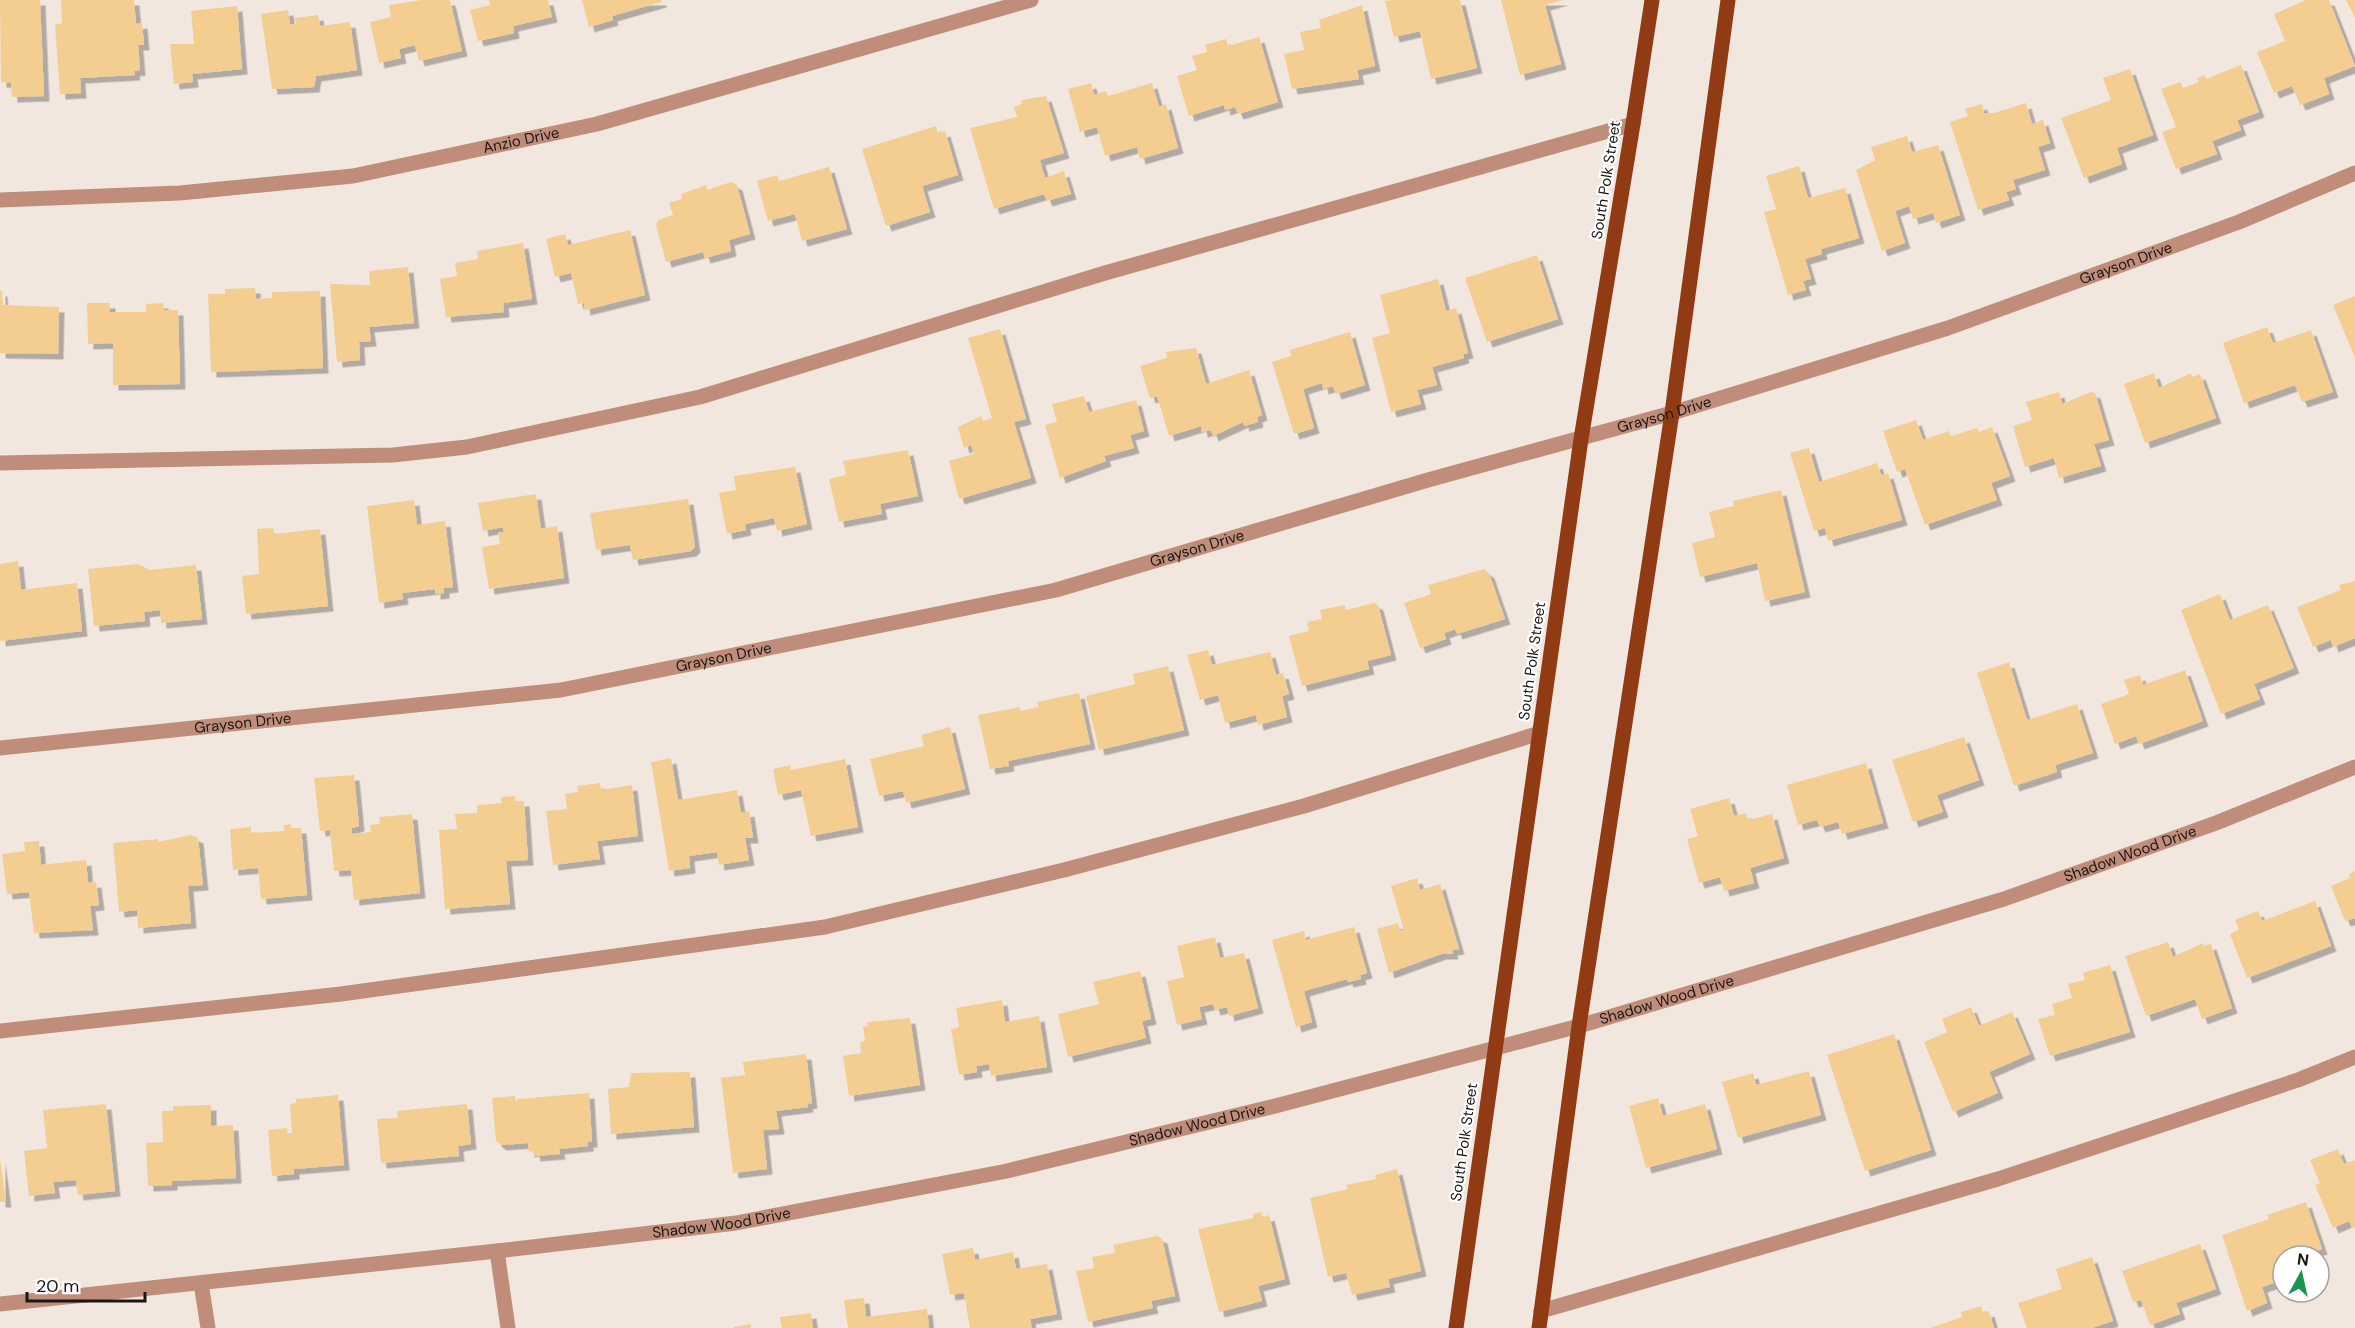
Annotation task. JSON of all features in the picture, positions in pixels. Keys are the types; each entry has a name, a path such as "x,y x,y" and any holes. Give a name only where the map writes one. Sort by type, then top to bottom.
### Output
{"main road":[{"name":"South Polk Street","path":"1456,1328 1581,439 1634,124 1652,0"},
{"path":"1539,1328 1579,1026 1672,413 1728,0"}],"street":[{"name":"Anzio Drive","path":"0,200 180,193 353,176 597,124 1031,0"},
{"path":"0,463 393,455 467,447 700,397 1105,273 1634,124"},
{"name":"Grayson Drive","path":"0,748 561,690 1056,590 1428,480 1672,413 1948,328 2239,222 2355,173"},
{"path":"0,1031 341,994 825,927 1064,870 1304,806 1540,733"},
{"name":"Shadow Wood Drive","path":"0,1304 736,1223 1007,1171 1496,1050 2004,899 2216,822 2355,767"},
{"path":"1541,1311 1998,1179 2298,1080 2355,1057"},
{"path":"497,1251 508,1328"},
{"path":"201,1283 208,1328"}],"building":[{"path":"0,0 40,0 44,96 12,97 11,83 1,82"},
{"path":"61,0 134,0 136,24 142,23 144,45 138,45 140,70 134,71 135,75 80,78 81,93 60,94 55,25 62,23"},
{"path":"421,0 450,0 462,51 419,61 415,45 399,49 401,58 379,63 370,22 391,17 389,5"},
{"path":"489,0 548,0 552,17 513,26 514,33 478,41 470,10 490,5"},
{"path":"582,0 661,0 661,2 612,16 613,20 589,27"},
{"path":"1460,0 1477,68 1431,79 1420,31 1394,37 1385,1"},
{"path":"1501,0 1563,0 1545,5 1561,64 1520,75"},
{"path":"2306,0 2329,0 2355,66 2324,78 2329,94 2300,105 2292,86 2274,93 2257,52 2285,41 2274,14"},
{"path":"2346,0 2355,0 2355,18"},
{"path":"1362,5 1375,66 1357,70 1359,79 1292,89 1284,54 1304,50 1300,32 1321,28 1319,20"},
{"path":"237,6 242,69 192,74 193,82 174,84 170,44 194,44 191,11"},
{"path":"288,10 290,24 296,24 295,18 318,15 320,26 350,22 357,70 316,76 314,87 272,89 261,14"},
{"path":"1259,37 1278,102 1238,114 1235,107 1225,110 1224,105 1189,116 1177,76 1197,70 1192,56 1207,52 1205,45 1226,39 1228,46"},
{"path":"2241,65 2259,112 2237,120 2241,130 2212,141 2217,154 2176,169 2162,132 2176,127 2161,89 2180,82 2183,88 2199,82 2197,78 2204,75 2206,79"},
{"path":"2130,69 2153,135 2117,148 2122,164 2084,178 2061,118 2111,100 2103,78"},
{"path":"1091,83 1094,95 1106,91 1108,96 1152,83 1159,107 1166,104 1178,148 1140,159 1137,147 1105,156 1097,127 1080,132 1068,89"},
{"path":"1046,96 1064,153 1040,160 1045,178 1064,171 1071,194 1047,201 1044,194 994,209 970,128 1017,117 1014,107 1022,104 1021,100"},
{"path":"2026,103 2032,124 2043,120 2050,143 2038,147 2045,170 2013,180 2016,189 2006,192 2009,200 1978,210 1950,122 1968,116 1965,109 1982,104 1984,113 1994,113"},
{"path":"936,126 938,133 945,131 958,175 922,186 930,212 886,226 862,149"},
{"path":"1907,136 1912,152 1938,145 1960,215 1936,223 1933,213 1913,219 1909,206 1895,211 1905,243 1882,251 1856,170 1875,160 1871,147"},
{"path":"1799,166 1808,198 1845,188 1859,238 1821,249 1822,254 1805,259 1811,279 1803,281 1806,290 1788,295 1764,212 1776,209 1766,176"},
{"path":"829,167 847,229 802,241 795,214 768,221 757,181 777,175 779,181"},
{"path":"731,182 737,185 750,234 729,240 731,251 705,258 703,252 666,262 656,225 658,220 673,215 669,203 682,199 681,194 706,185 707,190"},
{"path":"630,230 645,295 585,310 584,303 578,304 571,273 555,277 546,239 565,234 568,245"},
{"path":"523,243 532,299 503,303 504,312 446,317 440,279 457,276 455,263 478,259 477,251"},
{"path":"1537,255 1558,319 1487,342 1465,278"},
{"path":"408,267 414,323 369,327 371,341 359,342 360,360 337,362 330,284 370,285 369,271"},
{"path":"1438,279 1446,311 1456,308 1468,353 1463,354 1464,358 1432,367 1437,385 1417,390 1421,404 1391,412 1372,338 1390,333 1380,295"},
{"path":"255,288 256,299 272,298 272,292 320,291 323,368 211,372 208,294 225,294 225,289"},
{"path":"0,291 2,291 3,305 59,307 58,354 0,353"},
{"path":"2355,296 2355,358 2333,305"},
{"path":"87,303 110,303 110,312 146,312 146,304 163,303 164,310 178,310 180,384 113,385 113,343 88,344"},
{"path":"2267,327 2273,343 2311,330 2333,392 2302,402 2295,385 2244,403 2223,343"},
{"path":"1000,329 1026,419 1014,422 1031,478 959,499 949,461 974,454 971,445 964,448 958,427 981,416 983,421 992,418 968,338"},
{"path":"1350,332 1365,385 1336,394 1333,386 1323,389 1322,383 1303,389 1314,428 1294,434 1272,362 1291,356 1290,350"},
{"path":"1196,348 1206,384 1249,370 1262,415 1257,417 1258,422 1244,426 1243,422 1213,436 1211,430 1202,432 1201,426 1169,436 1157,396 1150,398 1140,366 1167,358 1166,352"},
{"path":"2154,373 2159,388 2191,373 2192,377 2200,374 2216,418 2145,443 2124,384"},
{"path":"2059,392 2062,404 2091,392 2095,393 2109,440 2094,444 2101,466 2059,478 2054,458 2025,467 2013,426 2032,420 2026,402"},
{"path":"1084,396 1089,412 1136,400 1144,431 1130,435 1134,448 1104,456 1106,461 1060,478 1045,425 1057,422 1052,404"},
{"path":"1916,420 1923,440 1949,431 1951,436 1977,428 1979,432 1992,427 2010,476 1991,483 1997,500 1925,525 1905,469 1897,472 1883,431"},
{"path":"1809,448 1819,482 1877,463 1881,475 1888,473 1902,520 1828,541 1825,528 1814,531 1790,453"},
{"path":"908,450 918,496 880,504 882,514 839,522 829,479 846,475 843,461"},
{"path":"795,467 807,524 777,531 774,518 745,524 746,530 727,534 719,493 736,490 734,476"},
{"path":"1781,490 1805,592 1765,601 1757,563 1700,577 1692,543 1715,537 1709,512 1734,506 1733,501"},
{"path":"536,494 541,529 557,526 564,578 489,589 482,547 500,544 498,533 504,532 503,527 483,531 478,503"},
{"path":"688,499 695,547 691,551 633,560 630,545 596,550 590,513"},
{"path":"414,500 417,525 445,521 453,587 444,588 444,593 435,594 435,589 402,593 403,599 379,603 367,506"},
{"path":"273,528 274,534 320,529 328,606 246,614 242,576 259,574 257,529"},
{"path":"18,561 21,590 77,583 82,631 0,641 0,564"},
{"path":"138,564 150,570 196,565 202,619 161,623 160,610 144,612 145,621 94,626 88,569"},
{"path":"1484,569 1489,573 1505,619 1457,634 1455,629 1444,633 1446,639 1420,648 1404,603 1431,594 1428,585"},
{"path":"2355,581 2355,638 2333,647 2331,640 2313,647 2297,607 2341,590 2339,585"},
{"path":"2220,594 2230,620 2268,605 2294,668 2254,684 2260,699 2221,714 2181,610"},
{"path":"1374,603 1378,605 1391,655 1367,661 1369,669 1302,686 1289,636 1309,631 1307,622 1322,619 1320,610 1345,605 1346,610"},
{"path":"1208,650 1212,665 1270,652 1276,675 1283,673 1289,694 1282,696 1287,717 1258,725 1256,715 1225,723 1218,695 1200,700 1187,655"},
{"path":"2009,662 2027,720 2077,704 2093,753 2055,765 2057,772 2014,786 1977,673"},
{"path":"1168,666 1184,730 1099,750 1086,696 1135,684 1133,674"},
{"path":"2185,670 2203,721 2139,744 2136,736 2115,744 2101,704 2129,694 2124,680 2140,675 2143,685"},
{"path":"1079,693 1090,744 1008,761 1009,766 990,769 978,715 1020,707 1020,711 1039,707 1037,702"},
{"path":"950,727 965,789 906,803 903,791 879,796 870,759 924,746 921,735"},
{"path":"1964,737 1979,780 1937,795 1943,812 1913,822 1892,760"},
{"path":"671,758 678,800 737,790 741,813 749,811 753,838 745,838 749,860 719,865 717,852 689,856 690,868 669,871 651,762"},
{"path":"845,759 858,827 811,836 801,790 778,795 773,769 790,765 791,770"},
{"path":"1866,763 1883,823 1842,834 1838,822 1820,827 1817,820 1798,825 1787,785"},
{"path":"354,775 359,826 352,828 352,834 371,832 370,825 380,824 379,817 412,814 420,893 354,900 351,870 334,871 330,830 320,831 314,778"},
{"path":"600,783 601,790 632,785 638,836 597,841 600,859 553,865 546,811 567,809 565,794 578,792 577,786"},
{"path":"515,796 515,801 524,801 528,860 506,861 510,904 445,909 439,830 457,829 455,814 477,813 477,805 502,803 501,797"},
{"path":"1729,798 1734,816 1746,813 1748,820 1772,814 1784,858 1750,868 1754,883 1724,891 1720,877 1699,883 1687,839 1698,836 1690,809"},
{"path":"291,824 291,828 301,828 307,895 261,899 258,868 233,870 230,829 251,827 251,833 284,831 284,825"},
{"path":"191,835 198,838 203,885 188,886 191,923 138,928 137,910 119,912 113,843 158,839 158,842"},
{"path":"39,841 41,865 86,860 88,883 96,882 99,905 90,906 93,930 34,933 29,892 7,894 2,854 25,851 24,842"},
{"path":"2355,871 2355,918 2345,921 2331,886 2350,878 2349,874"},
{"path":"1417,878 1420,890 1440,884 1459,949 1452,950 1453,954 1441,954 1389,973 1377,929 1398,923 1400,931 1404,930 1391,886"},
{"path":"2315,901 2331,946 2247,978 2230,934 2239,930 2235,920 2258,911 2262,921"},
{"path":"1354,927 1367,973 1360,975 1361,979 1348,982 1347,979 1304,991 1312,1022 1296,1027 1272,940 1304,931 1306,940"},
{"path":"1215,937 1220,958 1244,953 1258,1008 1229,1016 1227,1007 1215,1010 1213,1004 1199,1007 1202,1019 1177,1025 1167,981 1184,977 1177,946"},
{"path":"2168,942 2173,957 2203,943 2204,946 2211,944 2232,1008 2202,1019 2195,999 2146,1016 2125,956"},
{"path":"2110,965 2130,1032 2050,1056 2038,1019 2055,1015 2052,1004 2072,998 2068,984 2085,980 2083,973"},
{"path":"1140,971 1151,1019 1142,1021 1146,1038 1068,1057 1058,1014 1099,1004 1093,982"},
{"path":"1002,1000 1005,1022 1039,1016 1047,1067 991,1076 989,1064 976,1066 977,1072 959,1075 951,1029 959,1027 956,1008"},
{"path":"1971,1007 1979,1026 2012,1012 2030,1054 1989,1072 1998,1093 1953,1112 1924,1042 1947,1032 1942,1019"},
{"path":"910,1018 920,1085 849,1096 843,1056 861,1053 860,1042 865,1041 863,1027 868,1026 867,1022"},
{"path":"1894,1034 1931,1150 1865,1171 1827,1055"},
{"path":"806,1054 812,1103 807,1104 808,1107 776,1111 779,1129 763,1130 767,1169 733,1173 721,1078 745,1075 743,1062"},
{"path":"1809,1071 1821,1115 1738,1138 1722,1082 1753,1073 1756,1085"},
{"path":"690,1072 694,1127 611,1134 608,1089 629,1087 631,1073"},
{"path":"589,1093 592,1142 588,1142 588,1146 559,1149 560,1154 535,1156 534,1151 529,1152 528,1143 501,1145 496,1141 492,1098 515,1096 516,1102 518,1099"},
{"path":"338,1095 344,1165 294,1169 294,1174 272,1176 268,1130 287,1128 288,1135 292,1134 290,1104 296,1103 296,1099"},
{"path":"1658,1098 1663,1116 1705,1104 1717,1149 1646,1168 1629,1106"},
{"path":"106,1104 115,1191 78,1195 76,1180 53,1182 55,1193 29,1196 24,1151 47,1148 43,1110"},
{"path":"467,1104 471,1144 458,1146 459,1156 381,1163 377,1119 398,1118 397,1111"},
{"path":"211,1105 211,1126 233,1125 236,1178 172,1181 172,1185 148,1186 146,1143 163,1142 162,1111 173,1111 173,1106"},
{"path":"2338,1149 2344,1164 2355,1160 2355,1227 2352,1228 2349,1221 2333,1228 2315,1185 2320,1183 2310,1160"},
{"path":"0,1158 6,1202 0,1202"},
{"path":"1397,1169 1421,1271 1388,1279 1390,1287 1352,1295 1346,1273 1328,1277 1310,1198 1348,1189 1346,1185 1376,1179 1375,1175"},
{"path":"2306,1202 2320,1244 2271,1244 2271,1284 2262,1287 2267,1303 2247,1311 2222,1235 2269,1219 2267,1215"},
{"path":"1261,1212 1263,1217 1269,1215 1285,1279 1258,1286 1262,1301 1219,1312 1198,1229 1253,1218 1253,1214"},
{"path":"1156,1236 1162,1238 1175,1296 1151,1301 1153,1308 1088,1322 1076,1271 1094,1268 1092,1257 1115,1253 1113,1245"},
{"path":"2200,1244 2216,1289 2176,1303 2180,1314 2150,1325 2141,1300 2133,1302 2122,1271"},
{"path":"973,1248 975,1260 1013,1252 1016,1269 1047,1264 1057,1314 1030,1319 1032,1328 970,1328 964,1293 950,1295 942,1254"},
{"path":"2092,1257 2113,1321 2092,1328 2027,1328 2018,1303 2062,1289 2056,1269"},
{"path":"864,1298 866,1317 927,1309 929,1328 848,1328 844,1300"},
{"path":"1981,1306 1983,1313 1989,1311 1994,1328 1930,1328 1962,1317 1961,1312"},
{"path":"811,1313 813,1328 782,1328 780,1317"},
{"path":"751,1324 751,1328 734,1328 734,1327"}]}
